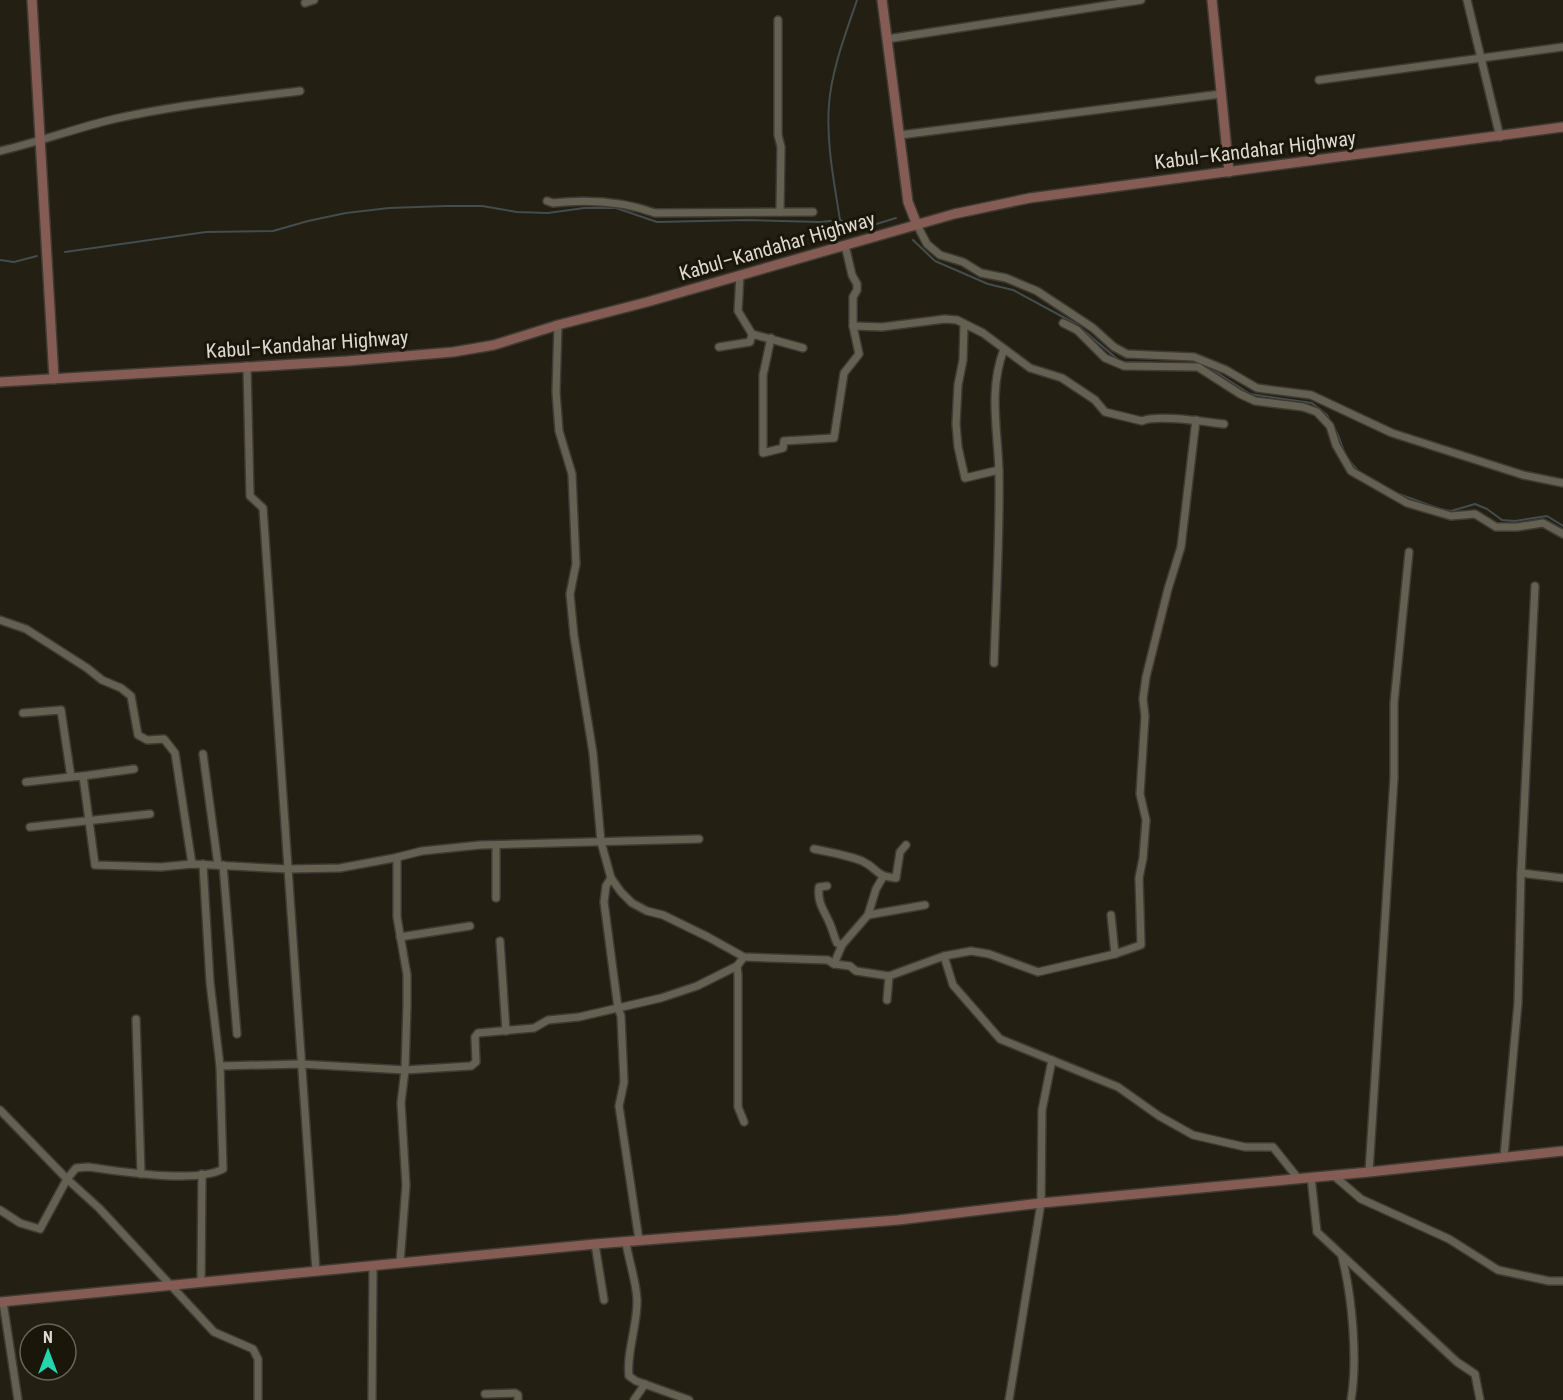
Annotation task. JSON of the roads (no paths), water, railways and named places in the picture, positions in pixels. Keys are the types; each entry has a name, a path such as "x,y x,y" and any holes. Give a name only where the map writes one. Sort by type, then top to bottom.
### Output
{"main road":[{"path":"32,0 54,379"},
{"path":"882,0 908,202 917,225"},
{"path":"1212,0 1229,172"},
{"name":"Kabul–Kandahar Highway","path":"0,382 453,352 494,345 954,214 1030,198 1563,127"},
{"path":"1,1302 595,1244 887,1221 1041,1203 1563,1151"}],"street":[{"path":"305,3 314,0"},
{"path":"888,39 1141,0"},
{"path":"1467,0 1500,136"},
{"path":"778,20 780,212"},
{"path":"1319,80 1563,47"},
{"path":"0,151 39,142 113,119 300,91"},
{"path":"900,135 1221,94"},
{"path":"547,201 553,203 596,200 655,213 813,212"},
{"path":"917,225 927,244 940,255 963,262 981,273 1006,278 1037,291 1069,311 1114,347 1127,354 1194,357 1240,394 1255,401 1303,407 1317,412 1330,426 1336,445 1351,471 1407,503 1451,516 1475,514 1496,527 1543,523 1563,534"},
{"path":"771,338 763,375 763,453 783,448 784,441 834,438 844,373 859,354 854,341 853,326 853,297 857,284 852,275 845,245"},
{"path":"720,347 750,342 752,334 738,311 740,275"},
{"path":"853,326 882,327 945,319 957,320 983,333 1030,369 1062,378 1095,400 1105,412 1142,421 1149,417 1224,424"},
{"path":"1064,323 1077,330 1105,358 1122,365 1199,363 1226,370 1257,388 1311,395 1392,433 1523,475 1563,483"},
{"path":"558,325 556,392 559,431 572,474 576,564 570,594 574,636 593,753 601,842 611,878 632,903 647,911 663,915 744,957 828,960 834,964 850,966 856,971 889,976 944,956 971,951 989,954 1038,972 1115,954 1141,945 1139,878 1146,820 1140,794 1145,716 1143,699 1157,633 1181,547 1196,420"},
{"path":"964,325 963,360 958,384 956,424 960,458 965,478 999,470"},
{"path":"752,334 802,348"},
{"path":"994,663 999,470 994,401 997,369 1004,349"},
{"path":"1122,365 1123,352"},
{"path":"247,366 250,496 263,508 316,1271"},
{"path":"1369,1172 1394,778 1394,703 1409,552"},
{"path":"1504,1156 1518,1003 1521,873 1535,586"},
{"path":"0,620 26,629 102,680 122,688 131,696 138,735 147,740 164,739 175,753 192,864"},
{"path":"23,713 61,710 71,777"},
{"path":"203,754 220,865 237,1034"},
{"path":"26,782 134,769"},
{"path":"83,776 95,865 160,867 203,864 288,869 340,868 422,851 496,845 699,839"},
{"path":"30,826 150,814"},
{"path":"496,845 496,898"},
{"path":"814,849 849,856 865,862 883,877 896,878 900,852 906,845"},
{"path":"397,858 397,917 407,975 405,1070 401,1103 406,1185 400,1263"},
{"path":"0,1210 20,1223 40,1228 67,1179 76,1168 87,1167 164,1176 202,1174 224,1169 220,1066 210,982 203,864"},
{"path":"1521,873 1563,878"},
{"path":"834,964 842,945 868,915 876,889 883,877"},
{"path":"611,878 606,886 604,902 621,1016 624,1082 619,1106 639,1240"},
{"path":"827,886 819,887 819,905 830,922 835,940 842,945"},
{"path":"868,915 925,905"},
{"path":"1111,915 1115,954"},
{"path":"400,937 470,926"},
{"path":"500,941 506,1031"},
{"path":"944,956 953,985 1000,1039 1119,1087 1159,1116 1193,1136 1245,1147 1273,1147 1297,1177"},
{"path":"220,1066 300,1064 405,1070 474,1065 476,1062 476,1034 534,1028 548,1020 579,1017 661,998 697,986 737,966 744,957"},
{"path":"737,966 738,1107 744,1122"},
{"path":"888,1000 889,976"},
{"path":"136,1019 141,1174"},
{"path":"1009,1400 1041,1203 1042,1110 1053,1060"},
{"path":"0,1110 67,1179 99,1208 214,1332 253,1349 258,1359 258,1400"},
{"path":"201,1282 202,1174"},
{"path":"1333,1175 1362,1200 1449,1239 1498,1270 1549,1281 1563,1281"},
{"path":"1311,1177 1317,1232 1457,1362 1475,1374 1480,1400"},
{"path":"626,1243 637,1299 628,1376 689,1400"},
{"path":"595,1244 604,1300"},
{"path":"1342,1255 1349,1286 1353,1367 1351,1400"},
{"path":"372,1400 373,1266"},
{"path":"1,1302 18,1400"},
{"path":"634,1400 645,1384"},
{"path":"485,1394 515,1393 518,1395 518,1400"}],"waterway":[{"path":"840,220 830,148 829,104 836,64 857,0"},
{"path":"65,252 206,232 273,231 346,213 389,208 482,206 517,212 548,213 584,208 616,208 657,222 840,220 860,229 896,218"},
{"path":"913,240 935,261 988,284 1013,290 1076,324 1121,362 1198,364 1219,374 1250,394 1312,403 1327,415 1346,457 1360,473"},
{"path":"0,260 14,262 37,256"},
{"path":"1396,493 1440,509 1451,511 1475,504 1487,509 1502,520 1515,521 1547,516 1563,526"}]}
